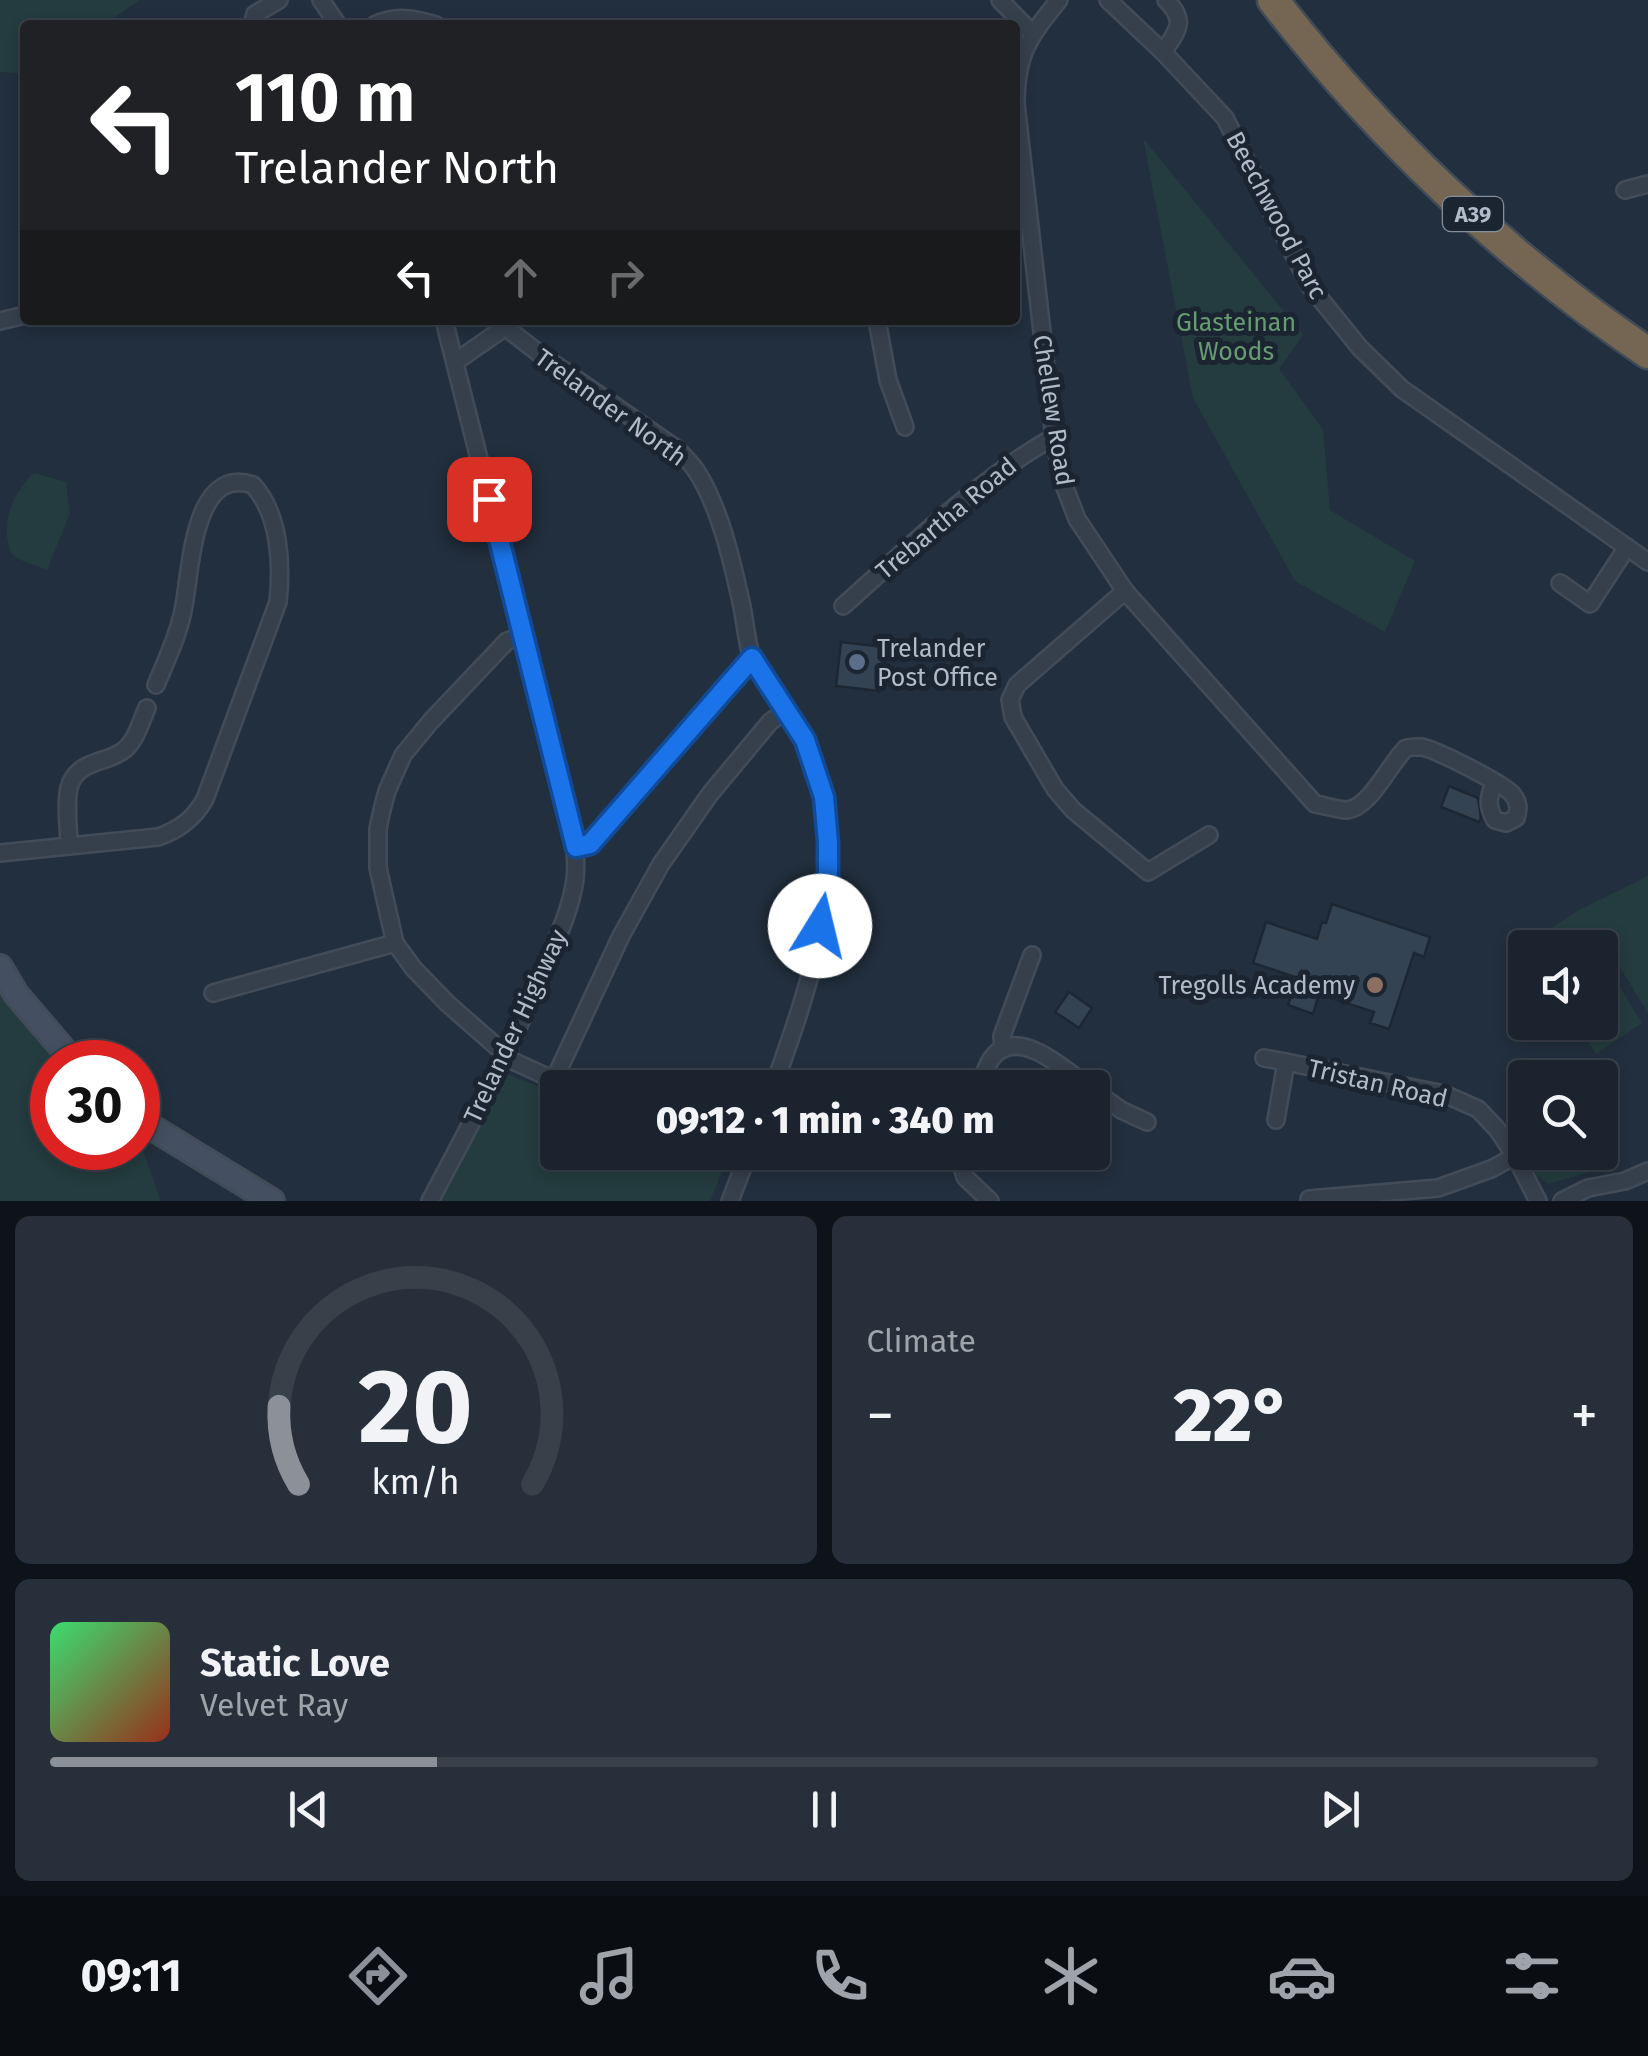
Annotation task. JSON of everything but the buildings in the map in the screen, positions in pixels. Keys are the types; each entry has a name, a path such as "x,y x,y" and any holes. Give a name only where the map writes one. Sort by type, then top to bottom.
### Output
{"highway":[{"name":"A39","path":"1253,0 1315,55"},
{"name":"A39","path":"1273,0 1315,55 1374,121 1466,208 1557,287 1648,353"}],"street":[{"path":"253,20 255,14 279,0"},
{"path":"1000,0 1019,20"},
{"name":"Chellew Road","path":"1020,66 1032,34 1060,0"},
{"name":"Beechwood Parc","path":"1108,0 1164,52 1225,118 1309,286 1360,348 1402,390 1648,562"},
{"path":"1164,52 1180,22 1166,0"},
{"path":"392,20 418,20"},
{"path":"1020,21 1032,34"},
{"path":"1625,190 1648,184"},
{"name":"Chellew Road","path":"1021,213 1062,480 1077,519 1125,591 1315,804 1347,810 1366,798 1406,748 1422,747 1494,782"},
{"name":"Trelander Highway","path":"430,1201 507,1055 566,917 576,847 445,325"},
{"path":"455,362 499,325"},
{"name":"Trelander North","path":"501,325 677,449 695,469 708,492 726,545 752,658"},
{"path":"878,325 888,380 905,427"},
{"name":"Trebartha Road","path":"843,606 970,494 1015,458 1054,437"},
{"path":"0,854 158,838 181,827 199,810 278,602 280,568 275,534 264,501 253,485 237,482 224,487 204,509 195,529 183,613 156,685"},
{"path":"1560,584 1590,604 1627,547"},
{"path":"1125,591 1016,684 1010,700 1013,716 1072,810 1148,872 1209,835"},
{"path":"522,636 507,642 430,721 403,755 382,810 378,849 381,887 395,943 448,1004 512,1062 540,1074"},
{"path":"576,847 590,844 752,658 805,740 824,797 828,842 828,888 812,964 780,1070"},
{"path":"70,846 68,791 74,777 85,767 127,748 147,708"},
{"path":"559,1070 621,936 661,864 710,794 770,722 786,710"},
{"path":"213,993 395,943"},
{"path":"1004,1049 1002,1036 1032,955"},
{"path":"0,967 16,994 55,1040"},
{"path":"986,1070 1004,1049 1012,1046 1029,1048 1066,1070"},
{"name":"Tristan Road","path":"1264,1058 1444,1094 1478,1109 1508,1146"},
{"name":"Tristan Road","path":"1276,1120 1286,1062"},
{"path":"1110,1101 1147,1122"},
{"path":"160,1132 272,1201"},
{"path":"1309,1199 1438,1188 1508,1160"},
{"path":"730,1201 743,1170"},
{"path":"963,1170 990,1201"},
{"name":"Tristan Road","path":"1522,1170 1538,1201"},
{"path":"1562,1201 1588,1188 1625,1181 1648,1171"}],"green space":[{"path":"0,0 139,0 111,20 20,20 20,74 0,72"},
{"name":"Glasteinan Woods","path":"1143,138 1303,335 1279,369 1323,429 1330,510 1415,561 1385,632 1295,581 1193,398"},
{"path":"34,473 66,482 70,513 47,570 14,556 8,542 10,510"},
{"path":"1648,876 1648,1013 1618,964 1618,930 1548,930 1577,911"},
{"path":"0,967 57,1040 30,1040 30,1170 150,1170 161,1201 0,1201"},
{"path":"1618,984 1642,1023 1618,1039"},
{"path":"1587,1040 1617,1040 1596,1054"},
{"path":"502,1072 540,1087 540,1170 723,1170 710,1201 435,1201"},
{"path":"1533,1170 1590,1172 1548,1184"}],"place":[{"name":"Trelander Post Office","path":"857,662"},
{"name":"Tregolls Academy","path":"1375,985"}],"route":[{"path":"489,499 576,847 590,844 752,658 805,740 824,797 828,888 820,926"}]}
